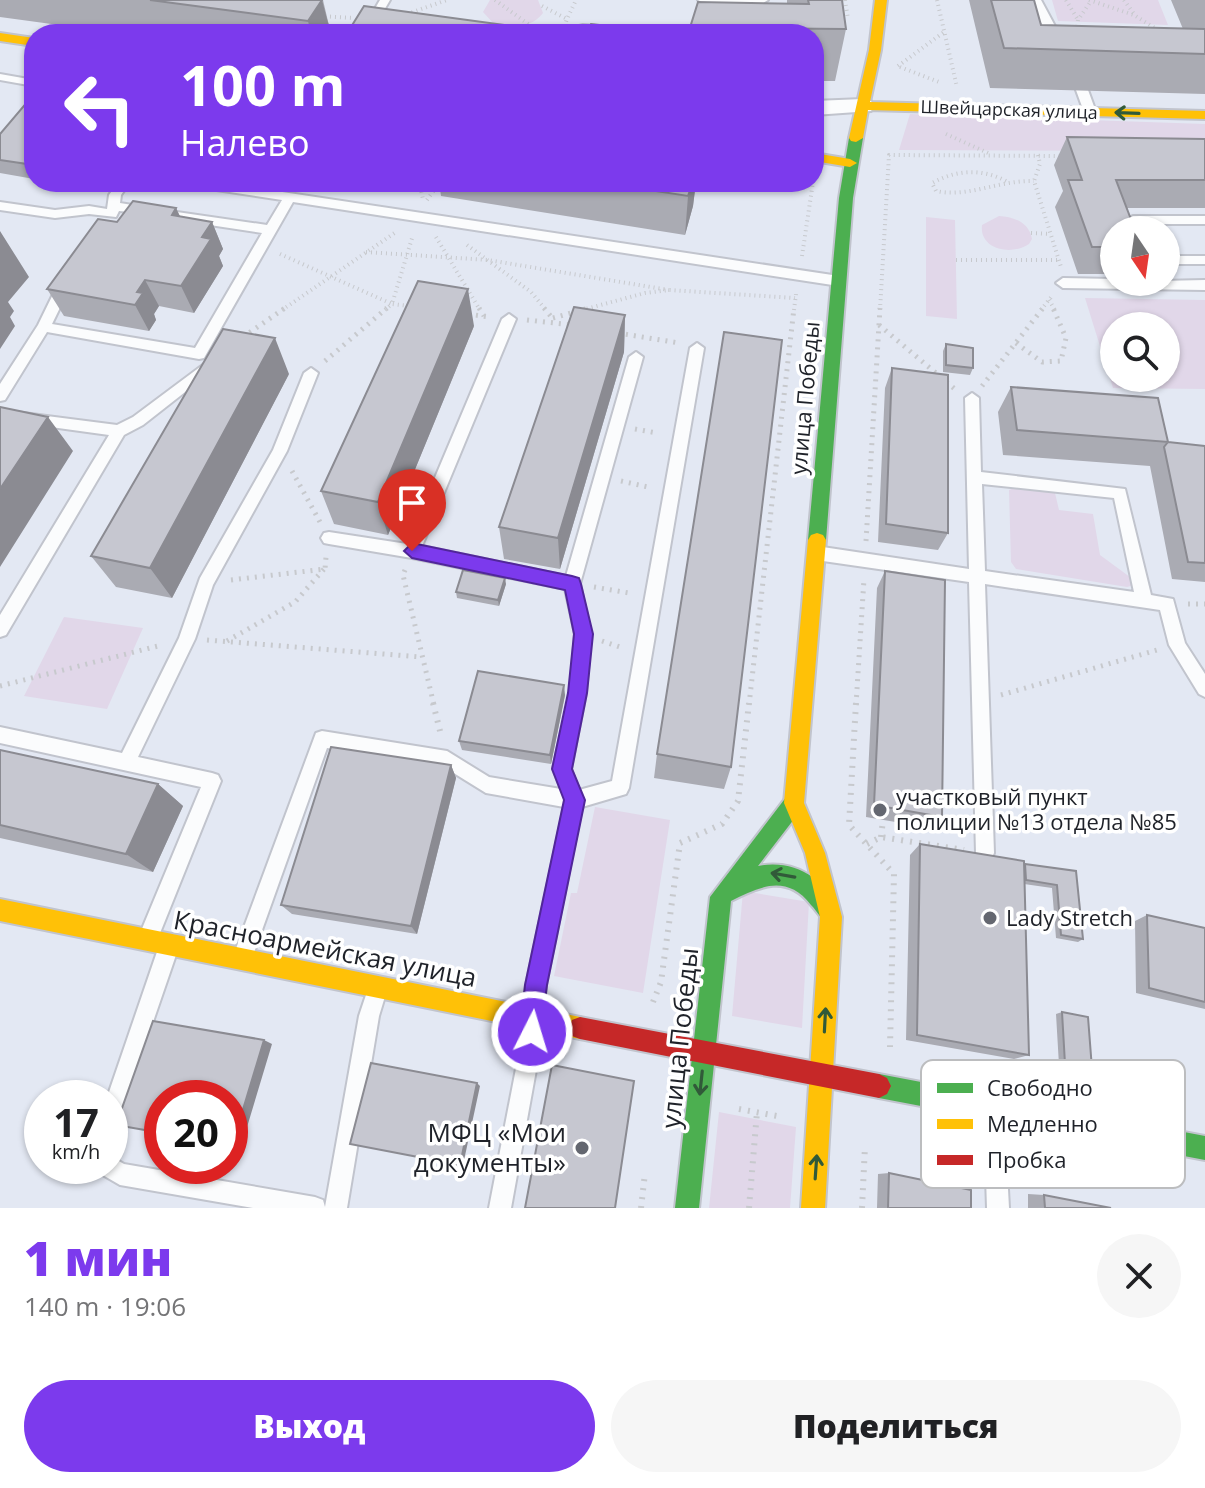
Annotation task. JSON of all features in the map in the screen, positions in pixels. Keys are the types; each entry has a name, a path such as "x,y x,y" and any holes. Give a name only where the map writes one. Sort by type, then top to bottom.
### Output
{"main road":[{"name":"улица Победы","path":"813,1208 831,917 815,853 794,803 850,163 878,42 881,0"},
{"path":"0,37 24,41"},
{"name":"Швейцарская улица","path":"863,106 1205,115"},
{"path":"824,159 850,163"},
{"path":"721,897 794,803"},
{"path":"721,897 744,879 761,873 787,873 819,892 831,917"},
{"name":"улица Победы","path":"687,1208 721,897"},
{"name":"Красноармейская улица","path":"0,910 921,1095"},
{"name":"Красноармейская улица","path":"1185,1144 1205,1148"}],"street":[{"name":"Швейцарская улица","path":"824,108 863,106"}],"lane":[{"path":"370,24 385,0"},
{"path":"703,0 763,0 764,14"},
{"path":"1036,0 1045,21 1069,57"},
{"path":"0,77 24,81"},
{"path":"1082,90 1090,112"},
{"path":"103,227 117,192"},
{"path":"252,192 839,281"},
{"path":"44,327 199,354 289,198"},
{"path":"0,206 55,214 112,210 270,230"},
{"path":"1180,220 1205,220"},
{"path":"1180,260 1205,260"},
{"path":"0,396 44,327 69,273"},
{"path":"1065,283 1100,283"},
{"path":"1180,284 1205,285"},
{"path":"412,551 509,319"},
{"path":"242,958 322,739 447,759 486,785 574,800 620,788 697,348"},
{"path":"0,630 119,431 138,421 219,357"},
{"path":"500,1208 534,1016 536,985 574,800 562,769 578,693 583,634 572,584 636,357"},
{"path":"126,763 187,639 206,583 280,451 311,373"},
{"path":"972,398 985,853"},
{"path":"0,415 119,431"},
{"path":"975,477 1120,493 1144,601"},
{"path":"329,538 412,551 572,584"},
{"path":"816,553 1167,604 1177,645 1205,689"},
{"path":"0,735 212,781 147,941"},
{"path":"123,1080 170,944"},
{"path":"336,1208 369,1016 378,985"},
{"path":"128,1175 315,1208"},
{"path":"997,1188 998,1208"}],"path":[{"path":"326,24 316,16 373,18 379,23 447,0"},
{"path":"495,0 528,24"},
{"path":"937,0 957,89 898,67 944,32"},
{"path":"1066,0 1078,20 1078,37 1088,57 1069,57"},
{"path":"1078,20 1091,0 1134,15 1170,37"},
{"path":"1124,0 1134,15"},
{"path":"542,6 567,19 565,24"},
{"path":"890,1053 894,874 849,825 889,155 1068,156"},
{"path":"993,374 1049,299 1065,283 1034,181 1040,164 1038,155"},
{"path":"1006,181 989,173 974,172 950,174 932,183 936,191 961,194 1006,181 1034,181"},
{"path":"421,192 424,204 433,192"},
{"path":"654,1042 651,1007 661,982 680,843 722,824 738,801 795,298 811,192"},
{"path":"219,357 329,276 417,219"},
{"path":"311,373 392,304 417,219"},
{"path":"442,232 430,229 484,316"},
{"path":"1031,233 1051,234"},
{"path":"465,243 531,292 553,320"},
{"path":"261,245 392,304 422,308"},
{"path":"366,252 488,260 669,290 795,298"},
{"path":"956,260 1059,260"},
{"path":"553,320 645,293 669,290"},
{"path":"1016,343 1034,358 1048,364 1065,357 1067,338 1049,299"},
{"path":"453,312 509,319 553,320 579,326"},
{"path":"879,325 954,389 972,398"},
{"path":"606,331 697,348"},
{"path":"773,358 788,360"},
{"path":"226,642 295,602 325,569 329,538 280,451"},
{"path":"412,551 403,575 447,759"},
{"path":"206,583 325,569"},
{"path":"572,584 629,593"},
{"path":"583,634 643,655"},
{"path":"0,686 187,639 421,657"},
{"path":"981,701 1177,645"},
{"path":"881,837 883,820"},
{"path":"867,844 881,837 985,853"},
{"path":"699,1101 818,1126"},
{"path":"749,1208 757,1112"},
{"path":"862,1208 865,1146"}],"shaded area":[{"path":"490,0 538,0 543,13 527,24 494,24 483,12"},
{"path":"1052,0 1158,0 1168,25 1058,21"},
{"path":"910,114 1205,124 1205,151 899,150"},
{"path":"999,216 1015,219 1028,228 1032,239 1029,244 1014,250 991,245 982,233 982,225"},
{"path":"926,217 955,220 957,319 926,316"},
{"path":"1085,298 1205,300 1205,389 1180,389 1180,312 1100,312 1100,346"},
{"path":"1016,487 1055,493 1059,510 1093,514 1100,555 1134,580 1134,585 1127,587 1016,569 1011,562 1009,490"},
{"path":"64,617 143,628 107,709 24,696"},
{"path":"595,807 670,820 643,993 554,976 571,893 577,893"},
{"path":"743,891 809,902 802,1028 732,1016"},
{"path":"719,1112 796,1127 790,1208 709,1208"}],"building":[{"path":"150,0 322,0 308,21"},
{"path":"808,0 842,0 846,29 824,29 824,24 691,24 698,2 809,4"},
{"path":"991,0 1034,0 1041,25 1205,29 1205,54 1004,48"},
{"path":"364,6 498,24 353,24"},
{"path":"24,106 24,164 0,160 0,134"},
{"path":"1067,137 1205,139 1205,180 1116,180 1130,216 1100,216 1100,247 1092,247 1068,180 1082,180"},
{"path":"662,192 689,192 688,196"},
{"path":"133,201 176,208 172,215 212,222 202,237 211,239 181,286 145,280 137,292 143,293 135,305 47,289 98,219 117,222"},
{"path":"418,281 468,289 378,502 321,491"},
{"path":"574,307 625,315 558,538 499,527"},
{"path":"223,329 275,338 150,568 91,556"},
{"path":"724,332 782,340 731,767 657,754"},
{"path":"946,344 973,348 973,368 946,365"},
{"path":"892,368 948,375 948,533 886,524"},
{"path":"1011,387 1158,398 1168,442 1017,430"},
{"path":"0,407 48,417 0,489"},
{"path":"1168,442 1205,446 1205,563 1188,562 1164,447"},
{"path":"463,570 505,578 498,600 456,592"},
{"path":"885,571 945,580 942,817 874,805"},
{"path":"478,671 564,685 550,755 459,741"},
{"path":"331,747 451,765 411,926 281,905"},
{"path":"0,750 158,784 126,854 0,825"},
{"path":"920,844 1024,861 1029,1055 917,1035"},
{"path":"1025,864 1076,871 1083,939 1061,935 1057,885 1026,880"},
{"path":"1147,915 1205,928 1205,1002 1149,988"},
{"path":"1062,1012 1088,1017 1091,1060 1065,1060"},
{"path":"153,1021 264,1040 248,1093 248,1080 144,1080 144,1130 128,1127 128,1091"},
{"path":"371,1063 477,1083 460,1165 350,1144"},
{"name":"МФЦ «Мои документы»","path":"552,1065 634,1081 615,1208 525,1208"},
{"path":"889,1173 921,1180 921,1188 971,1190 971,1208 888,1208"},
{"path":"1044,1195 1111,1208 1045,1208"}],"traffic: fast":[{"path":"817,540 846,198 856,138"},
{"path":"687,1208 721,897 794,803"},
{"path":"727,892 757,877 784,874 808,886 829,912"},
{"path":"879,1086 921,1094"},
{"path":"1185,1144 1205,1148"}],"traffic: slow":[{"path":"856,138 875,50 881,0"},
{"path":"0,37 24,41"},
{"path":"863,106 1205,115"},
{"path":"824,159 850,163"},
{"path":"813,1208 831,917 815,853 794,803 817,540"},
{"path":"0,910 580,1028"}],"traffic: jam":[{"path":"580,1028 879,1086"}],"place":[{"name":"участковый пункт полиции №13 отдела №85","path":"880,810"},
{"name":"Lady Stretch","path":"990,918"},
{"name":"МФЦ «Мои документы»","path":"582,1148"}],"route":[{"path":"412,551 572,584 583,634 578,693 562,769 574,800 536,985 532,1032"}]}
